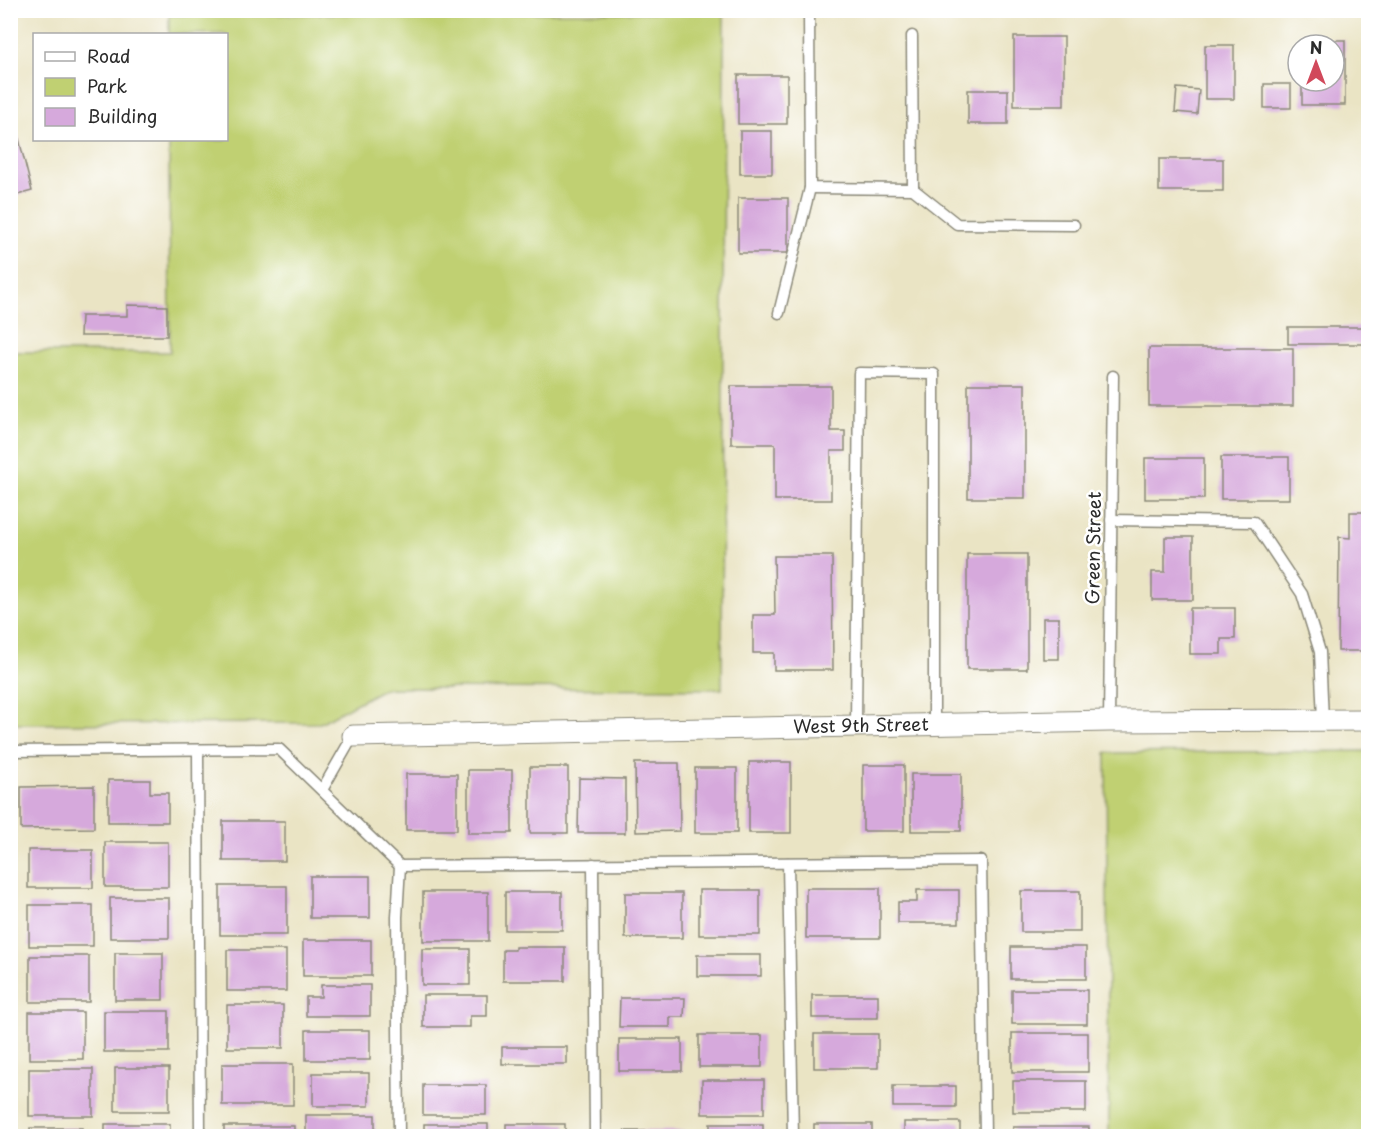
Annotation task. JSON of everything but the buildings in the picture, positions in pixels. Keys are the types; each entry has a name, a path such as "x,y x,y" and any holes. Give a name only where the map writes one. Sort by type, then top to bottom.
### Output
{"street":[{"name":"West 9th Street","path":"353,736 1109,721 1368,720"}],"lane":[{"path":"779,312 810,189 808,10"},
{"path":"912,36 913,189"},
{"path":"810,189 913,189 957,224 1074,225"},
{"path":"856,726 859,373 934,374 934,724"},
{"name":"Green Street","path":"1109,721 1113,376"},
{"path":"1111,520 1254,522 1302,594 1320,652 1323,720"},
{"path":"322,790 353,736"},
{"path":"10,751 279,749 400,866 981,861 985,1137"},
{"path":"198,750 200,1137"},
{"path":"788,863 793,1137"},
{"path":"593,864 595,1137"},
{"path":"399,1137 397,917 400,866"}],"green space":[{"path":"724,12 722,689 385,688 320,723 11,724 11,352 170,352 169,141 228,141 228,33 169,33 169,15"},
{"path":"1368,751 1368,1136 1109,1136 1106,753"}]}
